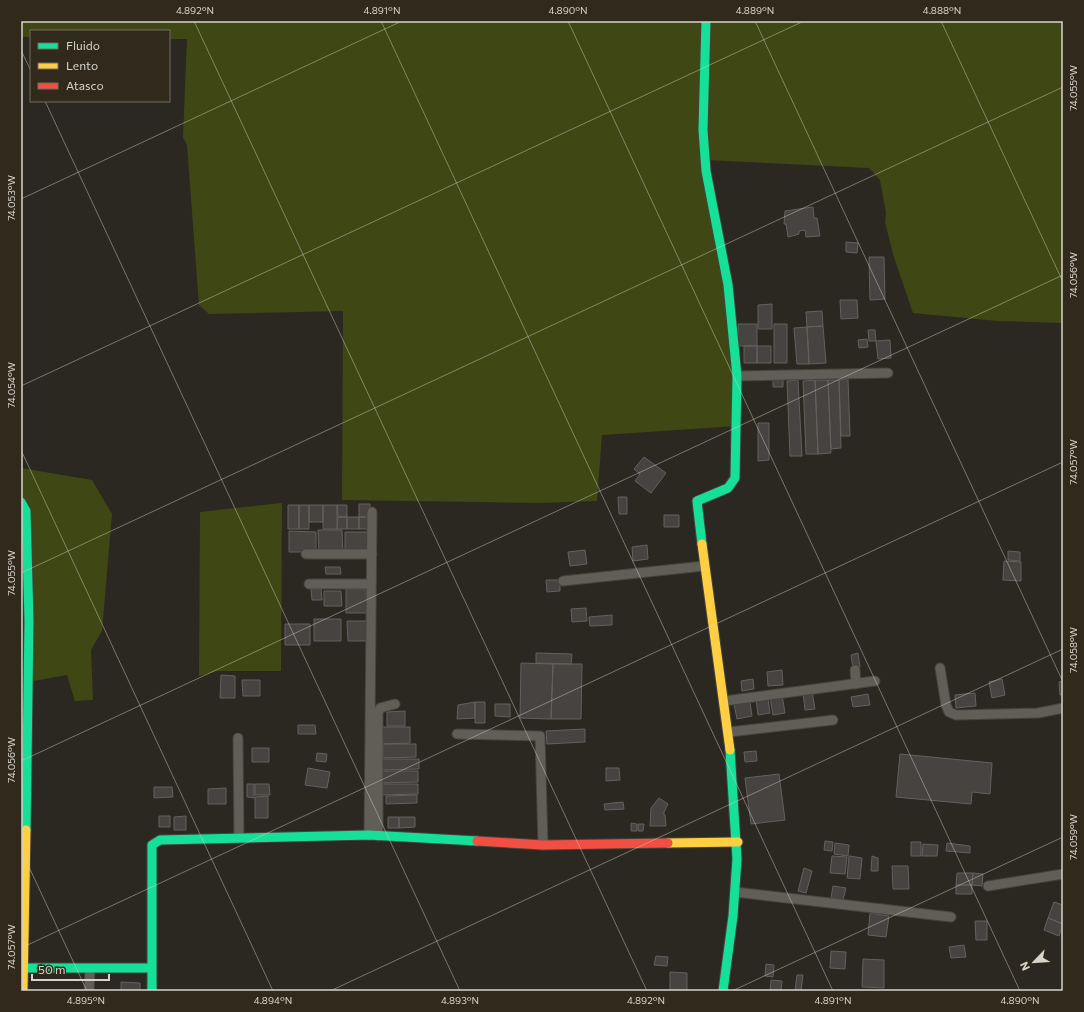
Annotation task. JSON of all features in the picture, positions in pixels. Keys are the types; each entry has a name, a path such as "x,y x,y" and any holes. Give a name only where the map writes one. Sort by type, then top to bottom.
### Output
{"street":[{"path":"706,21 703,130 706,171 728,285 737,376 735,478 728,488 697,501 704,566 729,732 738,842 735,892 723,991"},
{"path":"737,376 888,374"},
{"path":"21,502 26,511 23,991"},
{"path":"369,836 372,512"},
{"path":"306,554 372,554"},
{"path":"564,581 704,566"},
{"path":"309,584 371,584"},
{"path":"940,668 946,705 949,712 956,715 1038,713 1063,708"},
{"path":"855,670 856,684"},
{"path":"724,702 875,681"},
{"path":"378,836 378,713 382,706 395,704"},
{"path":"729,732 833,720"},
{"path":"456,734 540,736 543,845"},
{"path":"238,738 239,838"},
{"path":"152,991 152,845 160,840 378,836 543,845 738,842"},
{"path":"988,886 1063,874"},
{"path":"735,892 951,917"},
{"path":"23,974 90,969 151,968"},
{"path":"89,991 90,969"}],"green space":[{"path":"21,21 1063,21 1063,323 998,321 913,313 893,254 885,222 886,213 880,180 869,168 706,160 728,285 737,426 602,435 597,501 538,503 342,500 343,311 209,314 199,305 187,145 183,137 187,39 170,39 170,30 30,30 30,37 21,37"},
{"path":"21,468 92,480 112,514 102,631 91,650 93,700 75,701 67,675 28,682"},
{"path":"282,503 281,671 217,671 199,676 200,512"}],"building":[{"path":"813,207 814,218 817,218 820,236 806,237 805,230 799,231 799,234 788,237 786,224 784,224 785,211"},
{"path":"846,242 858,243 857,253 846,252"},
{"path":"869,257 884,257 885,299 870,300"},
{"path":"840,300 857,300 858,318 841,319"},
{"path":"772,304 772,329 758,329 758,305"},
{"path":"822,311 823,326 807,327 806,312"},
{"path":"738,324 757,324 757,346 738,346"},
{"path":"774,324 787,324 787,363 774,363"},
{"path":"823,326 826,363 809,364 807,327"},
{"path":"807,327 809,364 797,364 794,328"},
{"path":"868,330 875,330 876,341 869,341"},
{"path":"867,339 868,347 859,348 858,340"},
{"path":"890,340 891,358 878,359 876,341"},
{"path":"744,346 757,346 757,363 744,363"},
{"path":"757,346 771,346 771,363 757,363"},
{"path":"773,377 783,377 783,387 773,387"},
{"path":"848,379 850,436 841,436 839,380"},
{"path":"798,380 802,456 790,456 787,381"},
{"path":"815,380 818,454 806,454 803,381"},
{"path":"815,380 828,380 831,453 818,454"},
{"path":"828,380 839,380 841,448 831,449"},
{"path":"758,423 769,423 769,460 758,461"},
{"path":"644,457 666,473 651,493 635,481 640,474 634,469"},
{"path":"618,497 627,497 627,514 619,514"},
{"path":"359,504 370,504 370,517 359,517"},
{"path":"288,505 299,505 299,529 288,529"},
{"path":"299,505 309,505 309,529 299,529"},
{"path":"309,505 323,505 323,522 309,522"},
{"path":"323,505 337,505 337,529 323,529"},
{"path":"337,505 347,505 347,517 338,517"},
{"path":"664,515 679,515 679,527 664,527"},
{"path":"338,517 347,517 347,529 337,529"},
{"path":"347,517 359,517 359,529 347,529"},
{"path":"359,517 370,517 370,529 359,529"},
{"path":"318,530 342,530 343,553 319,553"},
{"path":"289,531 316,532 316,552 289,552"},
{"path":"345,532 369,532 369,553 345,553"},
{"path":"647,545 648,559 633,561 632,547"},
{"path":"585,550 587,564 570,566 568,552"},
{"path":"1008,551 1020,552 1020,561 1008,560"},
{"path":"1004,561 1021,562 1021,581 1003,580"},
{"path":"325,567 340,567 341,574 326,574"},
{"path":"546,580 560,580 560,591 547,592"},
{"path":"311,589 321,589 322,600 312,600"},
{"path":"346,589 366,589 367,613 346,613"},
{"path":"324,591 341,591 342,606 324,606"},
{"path":"586,608 587,621 572,622 571,609"},
{"path":"612,615 612,625 590,626 589,617"},
{"path":"314,619 341,619 341,641 314,641"},
{"path":"347,621 367,621 367,641 348,641"},
{"path":"285,624 310,624 310,645 285,645"},
{"path":"536,653 572,654 571,664 536,663"},
{"path":"858,653 860,667 853,668 851,655"},
{"path":"521,663 553,664 551,719 520,718"},
{"path":"553,664 582,664 581,719 551,719"},
{"path":"782,670 783,685 768,686 767,672"},
{"path":"221,675 235,676 235,698 220,698"},
{"path":"753,679 754,689 742,691 741,681"},
{"path":"1002,679 1005,695 992,698 989,682"},
{"path":"242,680 260,680 260,696 243,696"},
{"path":"1063,681 1063,695 1060,695 1059,682"},
{"path":"812,691 815,709 805,710 803,693"},
{"path":"975,693 976,706 956,708 955,695"},
{"path":"868,694 870,705 853,707 851,697"},
{"path":"782,695 785,713 773,715 770,697"},
{"path":"768,698 770,713 758,715 756,699"},
{"path":"475,702 475,718 457,719 458,705"},
{"path":"475,702 485,702 485,723 475,723"},
{"path":"750,702 752,716 737,719 734,704"},
{"path":"495,704 510,704 510,717 495,716"},
{"path":"405,711 405,726 387,726 387,712"},
{"path":"298,725 315,725 316,734 298,734"},
{"path":"382,727 410,727 410,743 382,744"},
{"path":"585,729 585,742 547,744 546,731"},
{"path":"383,744 416,744 416,757 383,758"},
{"path":"252,748 269,748 269,762 252,762"},
{"path":"756,751 757,761 745,762 744,752"},
{"path":"317,753 327,754 326,762 316,761"},
{"path":"900,754 992,763 990,794 972,792 971,804 896,797"},
{"path":"382,759 419,759 419,769 382,770"},
{"path":"308,768 330,772 327,788 305,785"},
{"path":"606,768 619,768 620,780 606,781"},
{"path":"382,771 418,771 418,782 382,783"},
{"path":"779,774 785,820 751,824 745,778"},
{"path":"247,784 254,784 254,798 247,797"},
{"path":"255,784 269,784 270,795 255,795"},
{"path":"382,784 418,784 418,794 382,795"},
{"path":"154,787 172,787 173,797 154,798"},
{"path":"226,788 226,804 208,804 208,789"},
{"path":"417,795 417,803 386,804 386,796"},
{"path":"268,796 268,818 255,818 255,797"},
{"path":"659,798 668,804 664,812 666,826 650,826 651,808"},
{"path":"623,802 624,809 605,810 604,804"},
{"path":"159,816 170,816 170,827 159,827"},
{"path":"186,816 186,830 174,830 174,817"},
{"path":"388,817 399,817 399,828 388,828"},
{"path":"399,817 415,817 415,827 399,828"},
{"path":"631,823 637,824 637,831 631,831"},
{"path":"638,824 644,824 643,831 638,831"},
{"path":"825,841 833,842 832,851 824,850"},
{"path":"911,842 921,842 921,856 911,856"},
{"path":"835,843 849,845 848,856 834,854"},
{"path":"947,843 970,846 970,853 946,851"},
{"path":"923,844 938,845 937,856 922,856"},
{"path":"832,856 847,857 845,874 830,873"},
{"path":"849,856 862,858 860,879 847,878"},
{"path":"872,856 878,858 878,871 871,871"},
{"path":"892,866 908,866 909,889 893,889"},
{"path":"804,868 812,871 806,893 798,891"},
{"path":"957,873 973,873 972,885 956,885"},
{"path":"973,873 983,874 982,886 972,885"},
{"path":"956,885 972,885 972,894 956,894"},
{"path":"833,886 846,888 843,900 831,898"},
{"path":"1054,902 1063,905 1063,924 1048,918"},
{"path":"870,913 889,916 886,937 868,935"},
{"path":"1048,918 1063,924 1059,936 1044,930"},
{"path":"975,921 987,921 987,940 976,940"},
{"path":"964,945 966,957 951,958 949,947"},
{"path":"831,951 846,952 845,969 830,968"},
{"path":"656,956 668,957 667,966 654,965"},
{"path":"863,959 884,960 884,988 862,987"},
{"path":"766,964 774,965 773,977 765,976"},
{"path":"670,972 687,973 687,991 670,991"},
{"path":"797,975 803,975 801,991 795,991"},
{"path":"771,980 782,981 781,991 770,991"},
{"path":"121,982 140,983 140,991 121,991"}],"traffic: fast":[{"path":"702,544 697,501 728,488 735,478 737,376 728,285 706,171 703,130 706,21"},
{"path":"21,502 26,511 29,621 26,830"},
{"path":"723,991 733,916 737,859 730,750"},
{"path":"152,991 152,845 160,840 369,835 477,841"},
{"path":"24,968 151,968"}],"traffic: slow":[{"path":"702,544 730,750"},
{"path":"23,991 26,830"},
{"path":"668,843 738,842"}],"traffic: jam":[{"path":"477,841 543,845 668,843"}]}
